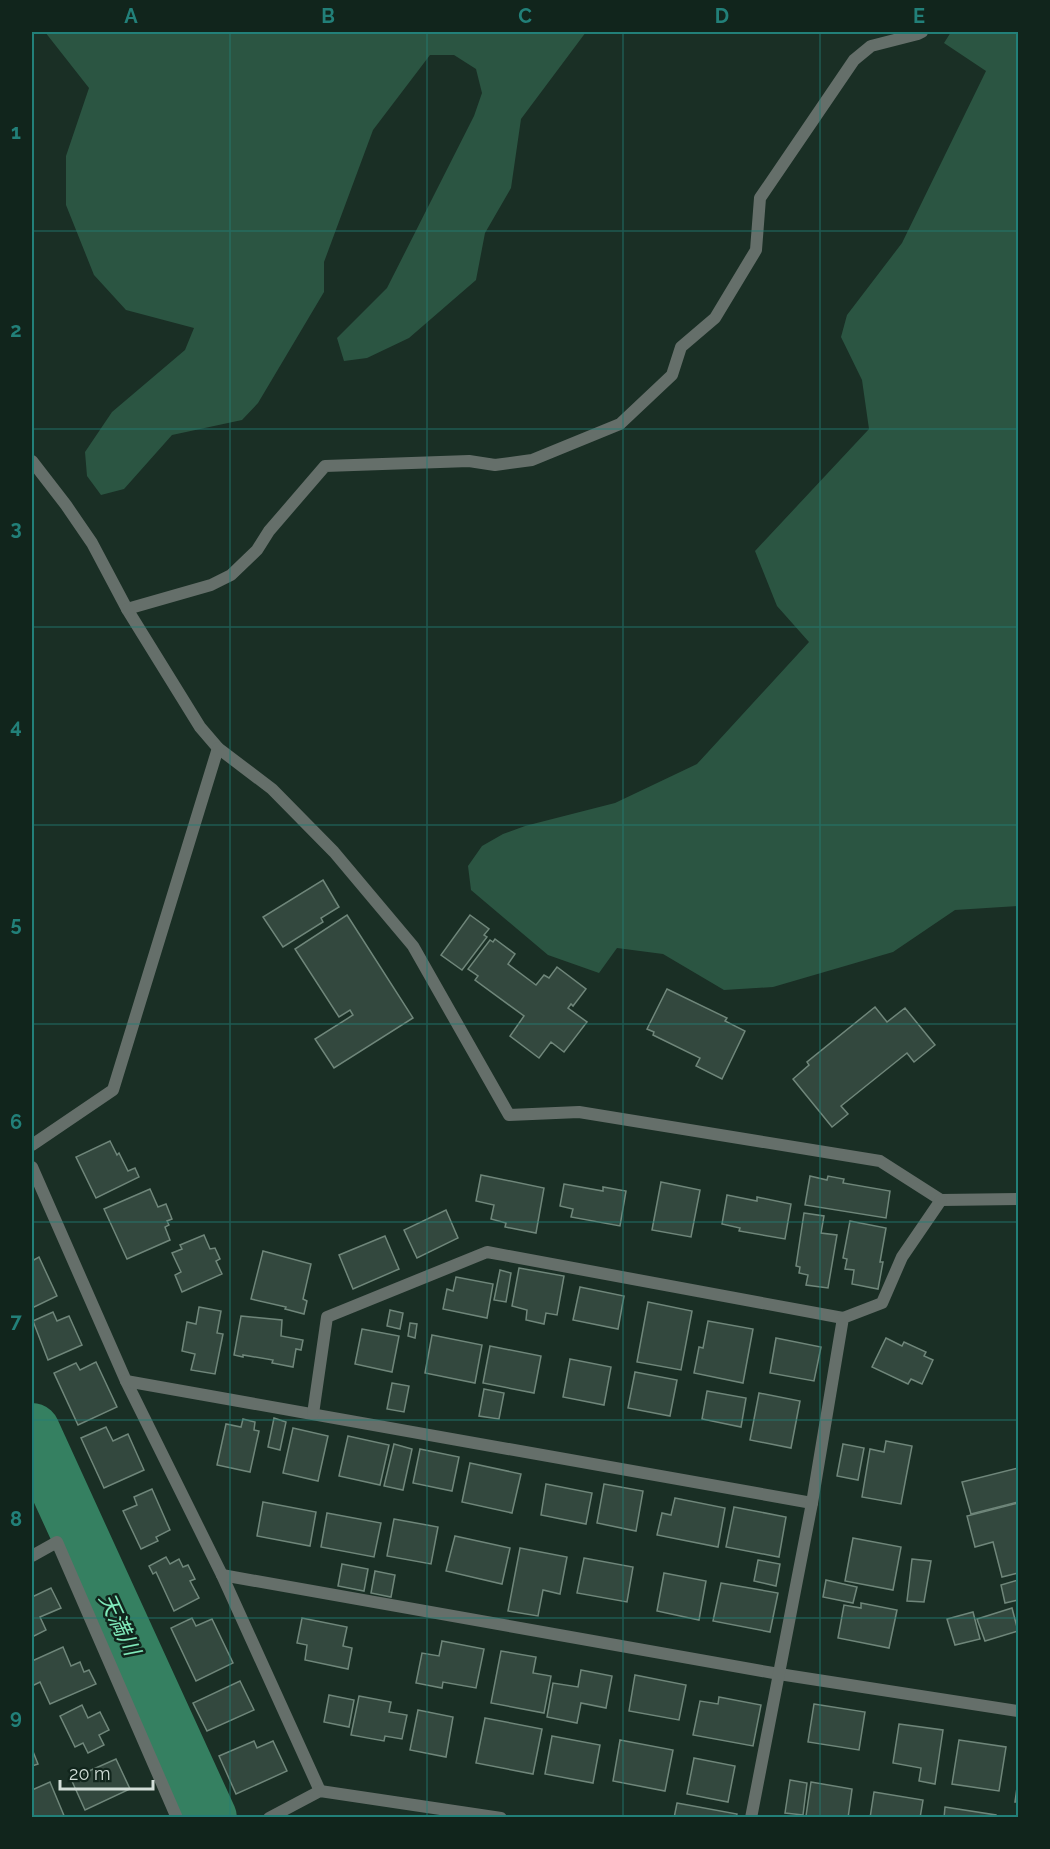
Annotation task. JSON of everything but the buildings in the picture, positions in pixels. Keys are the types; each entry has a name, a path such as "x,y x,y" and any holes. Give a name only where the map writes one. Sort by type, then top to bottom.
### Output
{"street":[{"path":"127,609 211,585 231,575 257,550 269,531 325,466 469,461 495,465 532,460 620,424 672,375 681,347 715,318 756,250 760,198 854,60 871,46 922,32"},
{"path":"32,462 92,543 127,609 200,727 218,748 272,789 334,852 413,946 509,1115 579,1112 880,1161 941,1200 1018,1199"},
{"path":"32,1145 113,1090 218,748"},
{"path":"32,1167 126,1381 222,1575 320,1791"},
{"path":"313,1414 327,1317 487,1252 843,1318 882,1303 902,1257 941,1200"},
{"path":"751,1818 812,1503 843,1318"},
{"path":"126,1381 812,1503"},
{"path":"32,1556 57,1542 177,1818"},
{"path":"222,1575 779,1674 1018,1711"},
{"path":"269,1818 320,1791 501,1818"}],"green space":[{"path":"45,32 586,32 521,119 511,188 485,233 476,280 409,338 367,358 344,361 337,338 387,288 474,116 482,93 476,69 454,55 430,55 373,130 324,262 324,292 258,403 242,420 172,435 124,489 101,495 87,476 85,452 112,412 185,350 194,328 126,310 94,275 66,205 66,156 89,88"},
{"path":"951,32 1018,32 1018,906 955,910 893,952 773,987 724,990 663,954 617,948 599,973 548,955 471,890 468,866 482,846 503,834 525,826 615,803 697,764 809,642 777,606 755,551 869,429 862,380 841,337 847,315 902,243 986,71 944,43"}],"waterway":[{"name":"天満川","path":"32,1431 209,1818"}]}
